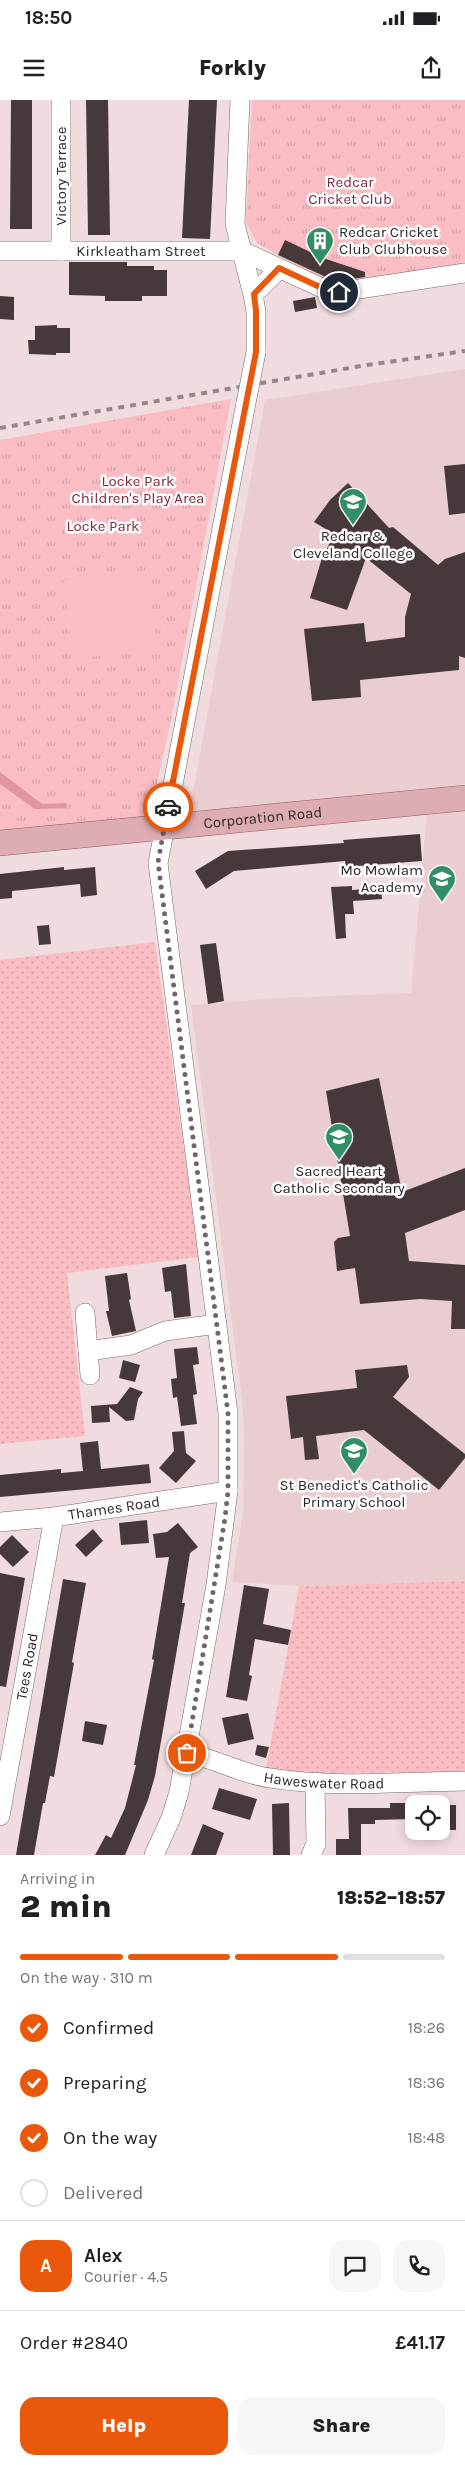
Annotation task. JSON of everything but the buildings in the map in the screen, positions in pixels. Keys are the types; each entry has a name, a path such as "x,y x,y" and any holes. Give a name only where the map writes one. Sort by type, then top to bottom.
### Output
{"main road":[{"name":"Corporation Road","path":"0,843 465,798"}],"street":[{"name":"Victory Terrace","path":"61,100 61,251"},
{"path":"154,1855 170,1818 187,1753 216,1585 228,1491 228,1413 158,862 256,352 254,294 235,224 234,213 240,100"},
{"name":"Kirkleatham Street","path":"0,251 242,250 322,288 339,292 465,274"},
{"path":"254,294 279,268"},
{"path":"85,1313 90,1375"},
{"path":"88,1351 131,1345 165,1331 217,1324"},
{"name":"Thames Road","path":"0,1522 54,1517 228,1491"},
{"name":"Tees Road","path":"0,1816 54,1517"},
{"name":"Haweswater Road","path":"187,1753 208,1757 248,1774 315,1782 465,1781"},
{"path":"312,1855 316,1844 315,1782"}],"shaded area":[{"name":"Redcar & Cleveland College","path":"465,369 465,784 189,814 265,400"},
{"path":"0,772 42,804 66,803 67,808 35,809 0,784"},
{"path":"465,811 465,1581 299,1586 232,1582 243,1513 244,1436 242,1400 191,1005 279,998 411,993 427,815"}],"green space":[{"name":"Redcar Cricket Club","path":"252,100 465,100 465,264 342,285 316,276 257,243 246,222"},
{"name":"Locke Park","path":"231,399 171,720 149,820 0,834 0,440"},
{"path":"148,570 157,649 73,659 63,580"},
{"path":"155,942 199,1257 67,1273 85,1436 0,1444 0,960"},
{"path":"465,1581 465,1772 322,1773 266,1769 299,1586"}],"railway":[{"path":"0,428 367,365 465,351"}],"way so far":[{"path":"168,807 158,862 228,1413 228,1491 225,1518 216,1585 187,1753"}],"place":[{"name":"Redcar Cricket Club Clubhouse","path":"320,265"},
{"name":"Redcar & Cleveland College","path":"353,526"},
{"name":"Mo Mowlam Academy","path":"442,903"},
{"name":"Sacred Heart Catholic Secondary","path":"339,1161"},
{"name":"St Benedict's Catholic Primary School","path":"354,1475"}],"route":[{"path":"168,807 256,352 254,294 279,268 322,288 339,292"}],"park label":[{"name":"Locke Park Children's Play Area","path":"138,490"}]}
